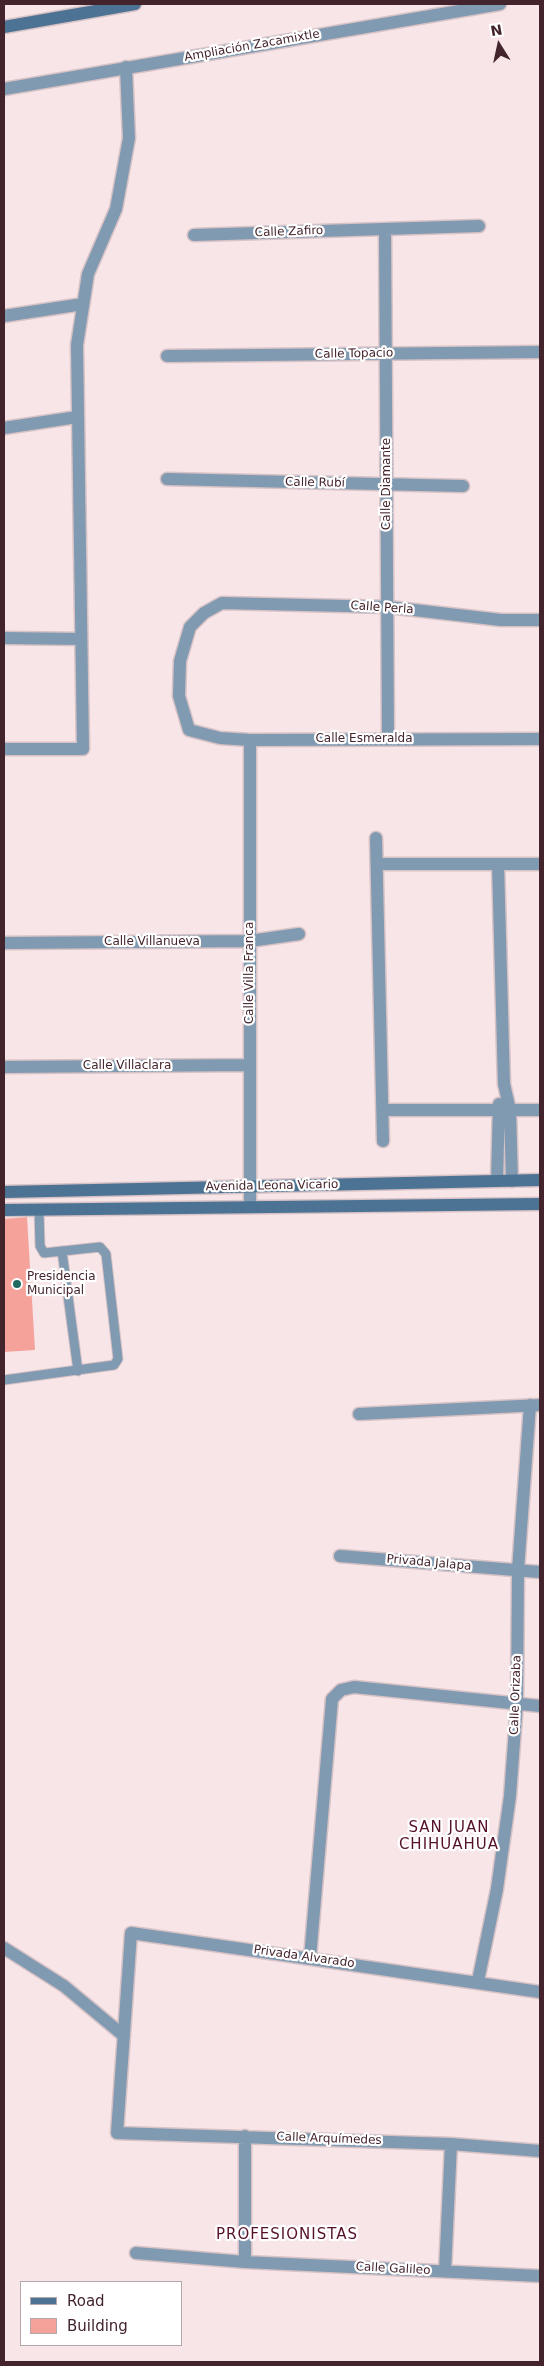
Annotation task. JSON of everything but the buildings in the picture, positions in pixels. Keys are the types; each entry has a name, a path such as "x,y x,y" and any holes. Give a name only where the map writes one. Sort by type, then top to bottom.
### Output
{"street":[{"path":"4,26 135,4"},
{"name":"Ampliación Zacamixtle","path":"4,89 500,4"},
{"path":"4,749 83,749 77,345 88,274 116,208 129,138 126,67"},
{"name":"Calle Zafiro","path":"194,235 479,226"},
{"name":"Calle Diamante","path":"385,229 388,739"},
{"path":"4,316 84,304"},
{"name":"Calle Topacio","path":"167,356 540,352"},
{"path":"4,428 77,417"},
{"name":"Calle Rubí","path":"167,480 463,486"},
{"name":"Calle Perla","path":"189,730 179,696 180,661 190,627 204,613 222,603 388,607 501,620 540,620"},
{"path":"4,638 81,639"},
{"name":"Calle Esmeralda","path":"189,730 220,738 250,740 540,738"},
{"name":"Calle Villa Franca","path":"250,740 250,1206"},
{"path":"376,838 383,1110 382,1140"},
{"path":"377,864 540,864"},
{"path":"497,1181 504,1084 498,864"},
{"name":"Calle Villanueva","path":"4,943 250,941 299,934"},
{"name":"Calle Villaclara","path":"4,1067 250,1065"},
{"path":"383,1110 540,1110"},
{"path":"503,1110 512,1181"},
{"name":"Avenida Leona Vicario","path":"4,1192 540,1180"},
{"name":"Avenida Leona Vicario","path":"4,1210 540,1204"},
{"path":"358,1414 535,1405"},
{"name":"Calle Orizaba","path":"478,1981 497,1889 510,1796 517,1702 518,1570 535,1405"},
{"name":"Privada Jalapa","path":"340,1556 540,1572"},
{"path":"310,1958 332,1699 341,1690 354,1687 517,1702 540,1706"},
{"name":"Privada Alvarado","path":"124,2036 131,1933 478,1981 540,1992"},
{"path":"4,1948 64,1986 124,2036"},
{"name":"Calle Arquímedes","path":"124,2036 117,2133 451,2144 540,2151"},
{"path":"245,2136 245,2262"},
{"path":"445,2271 451,2144"},
{"name":"Calle Galileo","path":"136,2253 245,2262 540,2276"}],"lane":[{"path":"4,1380 78,1372 114,1365 118,1359 106,1254 100,1247 44,1253 41,1250 39,1210"},
{"path":"62,1251 78,1372"}],"place":[{"name":"Presidencia Municipal","path":"17,1284"}],"district":[{"name":"SAN JUAN CHIHUAHUA","path":"449,1836"},
{"name":"PROFESIONISTAS","path":"287,2235"}]}
